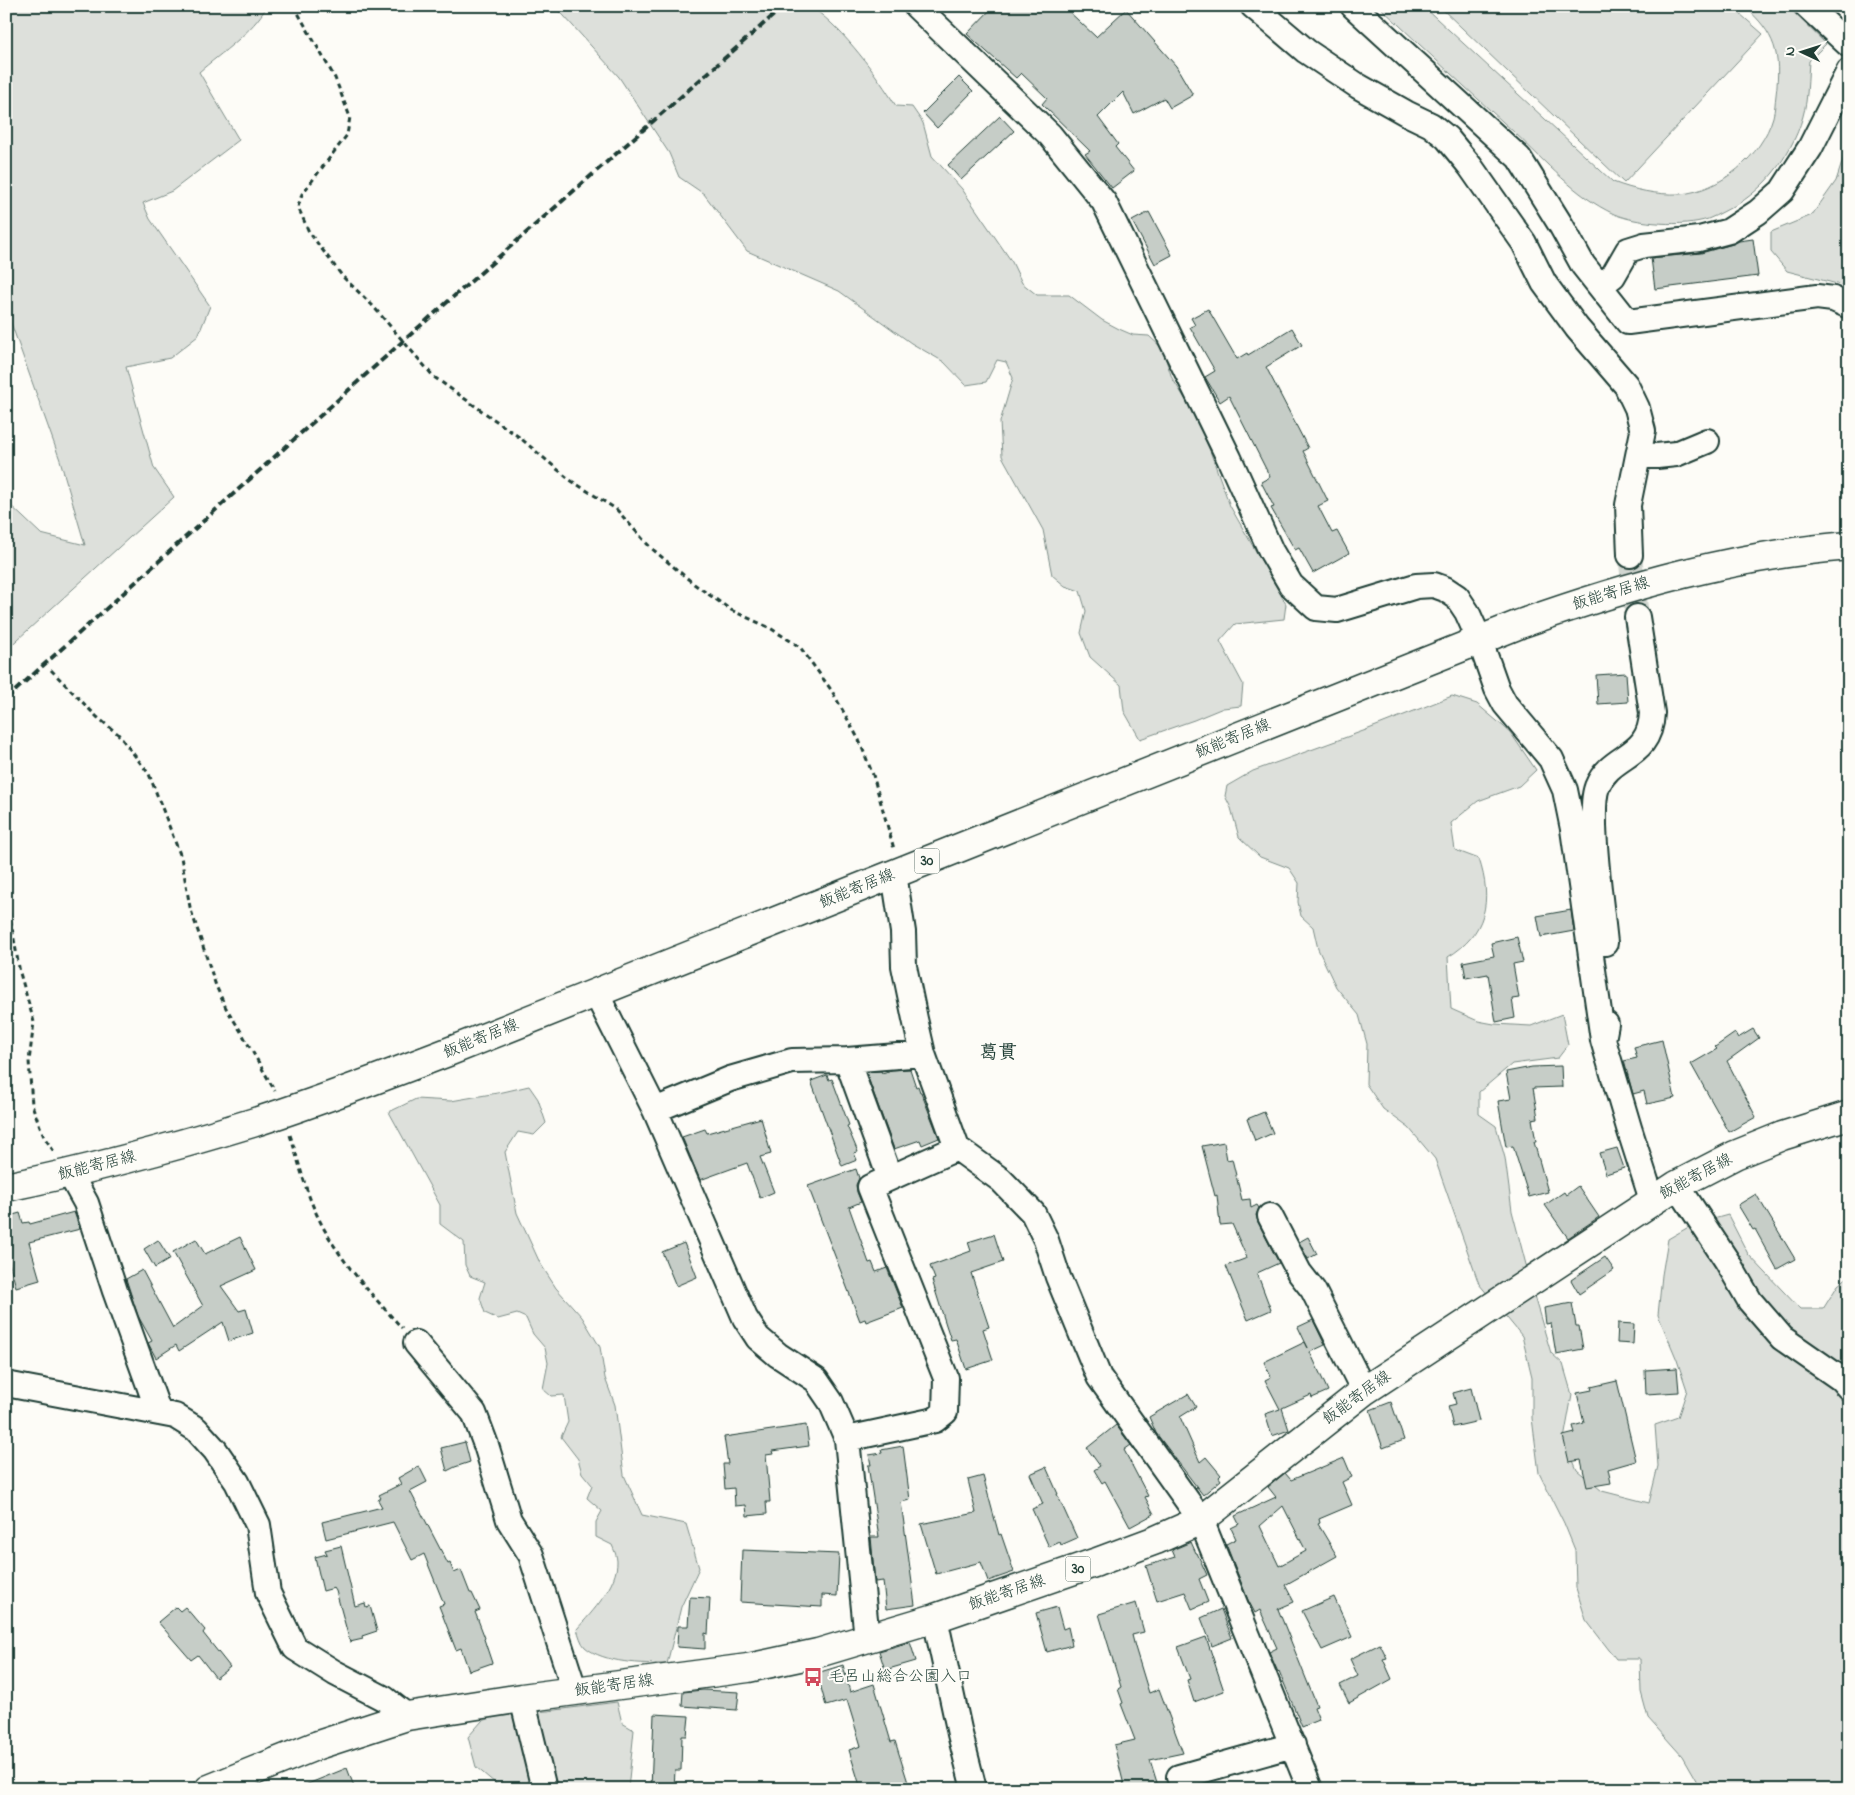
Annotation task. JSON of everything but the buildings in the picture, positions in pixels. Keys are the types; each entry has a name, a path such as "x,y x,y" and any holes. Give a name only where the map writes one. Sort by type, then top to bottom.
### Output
{"main road":[{"name":"飯能寄居線","path":"6,1188 70,1174 190,1141 338,1094 448,1052 1480,640 1586,601 1662,578 1721,565 1780,554 1849,546"},
{"name":"飯能寄居線","path":"209,1789 318,1745 406,1716 782,1662 935,1618 1156,1540 1201,1520 1364,1391 1652,1200 1677,1185 1735,1156 1782,1136 1849,1115"}],"street":[{"path":"916,6 1050,135 1104,202 1225,449 1271,551 1291,585 1316,608 1337,610 1416,586 1434,585 1445,589 1456,597 1466,612 1480,640 1497,689 1505,704 1548,754 1565,790 1573,829 1603,1040 1652,1200"},
{"path":"1253,6 1306,51 1358,86 1406,114 1431,125 1459,151 1524,243 1544,283 1577,328 1626,385 1637,408 1643,431 1628,505 1630,555"},
{"path":"1353,6 1519,158 1583,265 1628,322 1817,297 1833,299 1849,306"},
{"path":"1808,6 1849,45"},
{"path":"1600,286 1613,276 1628,250 1644,245 1699,239 1729,231 1758,212 1782,191 1810,148 1849,71"},
{"path":"1639,455 1676,454 1707,441"},
{"path":"1603,1040 1610,995 1595,848 1594,806 1597,788 1605,772 1641,746 1651,726 1652,713 1637,617"},
{"path":"897,873 903,932 904,966 923,1054 957,1148 1001,1180 1033,1213 1046,1240 1058,1277 1099,1377 1201,1520 1310,1789"},
{"path":"596,993 656,1110 745,1318 758,1338 778,1355 816,1380 831,1402 847,1439 867,1639"},
{"path":"656,1110 730,1079 792,1061 848,1060 923,1054"},
{"path":"848,1060 890,1178"},
{"path":"847,1439 934,1420 946,1412 946,1378 870,1187 957,1148"},
{"path":"70,1174 86,1203 115,1291 159,1413"},
{"path":"1677,1185 1727,1261 1750,1301 1782,1338 1840,1379 1849,1388"},
{"path":"1270,1216 1299,1272 1313,1290 1364,1391"},
{"path":"416,1344 474,1413 509,1520 531,1555 575,1692"},
{"path":"6,1384 175,1416 196,1429 215,1450 237,1482 258,1525 268,1593 295,1648 336,1673 385,1699 406,1716"},
{"path":"935,1618 974,1789"},
{"path":"522,1698 544,1789"},
{"path":"1179,1777 1293,1745"}],"path":[{"path":"294,6 334,78 350,117 347,135 302,194 298,207 309,232 343,277 372,305 434,377 519,437 570,480 616,509 650,547 694,584 731,610 770,628 800,647 832,691 860,740 873,775 897,873"},
{"path":"51,670 97,717 118,734 149,774 181,857 190,907 220,993 226,1008 276,1094"},
{"path":"6,894 20,973 34,1022 29,1062 32,1105 44,1137 70,1174"},
{"path":"288,1130 306,1188 318,1216 334,1244 370,1292 416,1344"}],"shaded area":[{"path":"6,6 267,6 254,25 199,72 239,140 172,191 143,203 150,219 210,306 198,336 170,358 126,367 154,468 174,497 6,650 6,501 41,534 85,545 60,460 11,323 6,300"},
{"path":"555,6 816,6 814,9 837,29 859,54 896,106 912,107 923,123 932,156 962,189 1012,262 1022,283 1037,295 1069,295 1102,320 1133,335 1149,336 1162,348 1172,378 1191,408 1209,448 1230,506 1286,604 1284,619 1235,624 1220,641 1243,684 1241,706 1223,708 1140,739 1124,711 1121,685 1090,657 1081,633 1086,611 1080,591 1065,586 1052,575 1043,530 1002,456 1000,422 1013,378 1006,362 997,360 986,382 966,385 944,362 911,343 839,291 747,251 704,194 679,177 669,153 619,77"},
{"path":"1379,6 1423,6 1613,182 1637,190 1663,194 1680,194 1695,191 1724,179 1749,158 1767,131 1775,109 1777,56 1770,36 1755,16 1744,6 1787,6 1826,44 1809,61 1806,102 1798,132 1782,160 1762,185 1738,204 1708,219 1674,224 1648,222 1614,214 1586,198 1550,167"},
{"path":"1439,6 1731,6 1763,34 1624,183"},
{"path":"1849,141 1849,287 1787,271 1771,252 1771,232 1812,215 1836,181"},
{"path":"1452,696 1477,704 1510,732 1536,770 1519,786 1478,801 1451,823 1455,850 1479,859 1483,874 1485,902 1483,915 1471,938 1448,957 1451,1009 1478,1021 1531,1026 1562,1014 1568,1045 1558,1058 1512,1064 1479,1092 1479,1114 1496,1126 1505,1158 1512,1211 1536,1303 1551,1353 1563,1364 1572,1395 1564,1439 1577,1470 1602,1491 1649,1503 1658,1466 1655,1425 1678,1417 1687,1390 1658,1315 1668,1239 1692,1225 1728,1215 1748,1254 1800,1309 1823,1309 1838,1285 1849,1276 1849,1789 1701,1789 1682,1756 1648,1718 1641,1692 1640,1659 1616,1659 1586,1620 1576,1588 1575,1550 1539,1473 1532,1418 1532,1377 1522,1336 1479,1284 1435,1159 1409,1128 1383,1109 1366,1084 1367,1044 1359,1015 1336,987 1318,949 1313,927 1301,916 1298,902 1299,883 1289,868 1260,857 1239,837 1231,808 1225,796 1227,786 1253,771"},
{"path":"529,1086 538,1099 546,1123 534,1135 518,1132 505,1152 517,1213 540,1263 556,1288 582,1317 600,1347 605,1378 615,1405 624,1475 642,1515 686,1524 699,1568 681,1607 667,1664 624,1662 593,1652 582,1643 577,1629 609,1589 616,1570 617,1559 612,1545 596,1537 596,1522 602,1511 587,1498 592,1485 582,1473 578,1459 561,1437 568,1422 564,1395 551,1396 543,1389 548,1363 545,1348 533,1334 526,1318 517,1314 498,1319 485,1313 480,1298 485,1282 470,1276 465,1265 464,1242 440,1224 440,1205 389,1112 416,1099 451,1101"},
{"path":"617,1702 622,1723 634,1730 628,1789 502,1789 476,1767 468,1737 482,1721 508,1713 548,1711"}],"tunnel":[{"path":"1630,555 1637,617"}],"railway":[{"path":"6,699 402,342 784,6"}],"place":[{"name":"毛呂山総合公園入口","path":"813,1677"}],"district":[{"name":"葛貫","path":"998,1053"}]}
